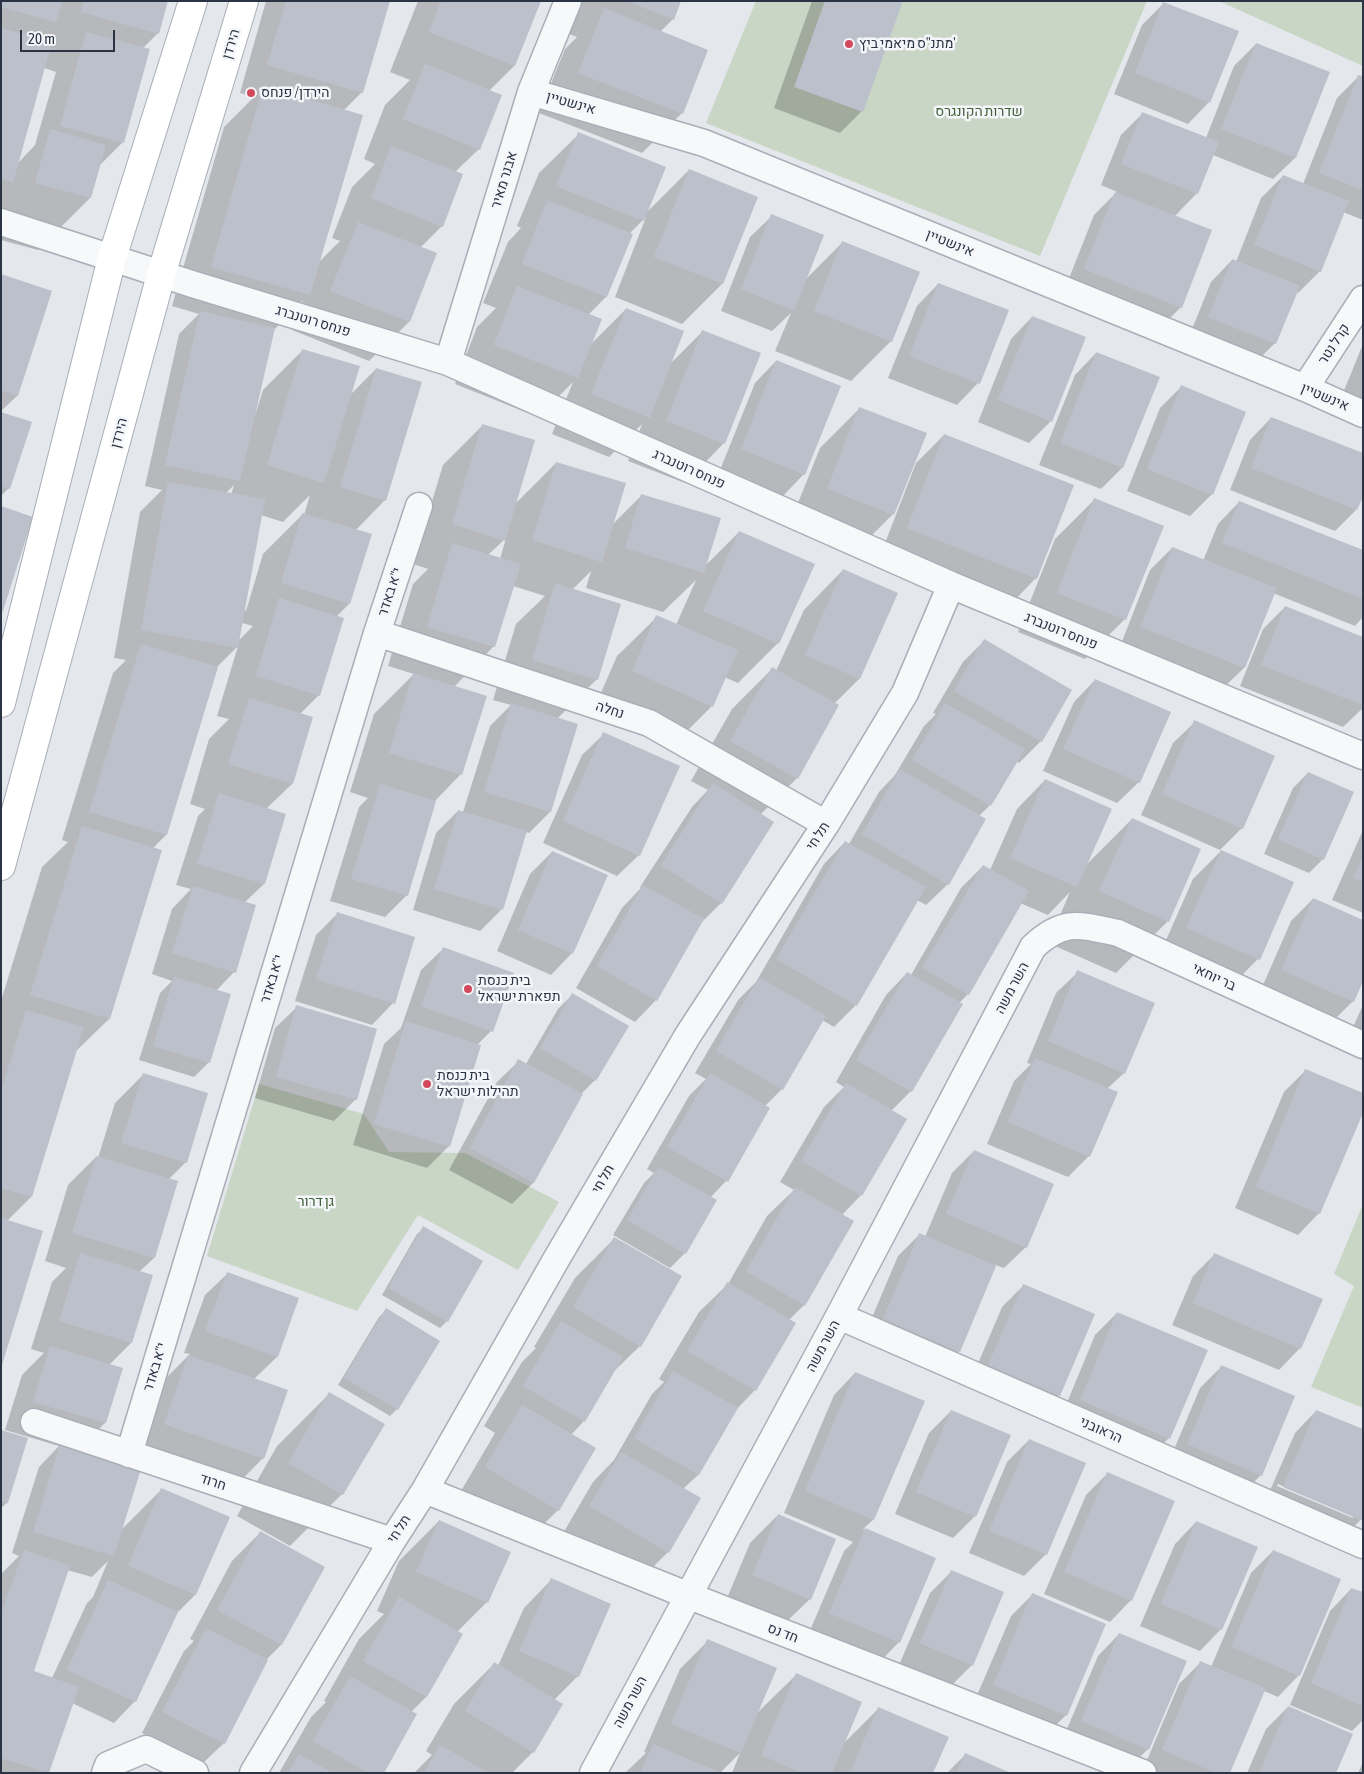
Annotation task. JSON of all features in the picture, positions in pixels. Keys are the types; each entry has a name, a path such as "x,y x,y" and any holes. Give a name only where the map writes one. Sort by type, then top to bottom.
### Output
{"street":[{"path":"1,704 112,258 193,1"},
{"name":"הירדן","path":"1,866 161,274 244,1"},
{"name":"אבנר מאיר","path":"448,362 531,92 568,1"},
{"name":"אינשטיין","path":"531,92 704,143 1305,388 1363,414"},
{"name":"פנחס רוטנברג","path":"1,222 161,274 448,362 951,586 1363,756"},
{"name":"קרל נטר","path":"1305,388 1363,299"},
{"name":"י\"א באדר","path":"129,1454 377,633 419,506"},
{"name":"תל חי","path":"253,1773 392,1541 425,1490 552,1266 688,1035 826,824 905,693 951,586"},
{"name":"נחלה","path":"377,633 649,723 826,824"},
{"name":"בר יוחאי","path":"1061,927 1082,925 1118,933 1363,1045"},
{"name":"השר משה","path":"592,1773 839,1316 1034,948 1046,935 1061,927"},
{"name":"הראובני","path":"839,1316 1363,1545"},
{"name":"חרוד","path":"34,1422 392,1541"},
{"name":"חד נס","path":"425,1490 687,1595 1143,1773"},
{"path":"105,1773 108,1765 146,1749 195,1773"}],"green space":[{"name":"שדרות הקונגרס","path":"756,1 1147,1 1040,256 706,123"},
{"path":"1219,1 1363,1 1363,66"},
{"name":"גן דרור","path":"259,1084 364,1114 389,1152 465,1153 559,1202 518,1270 418,1215 357,1311 207,1256"},
{"path":"1363,1204 1363,1408 1311,1387 1354,1286 1334,1274"}],"building":[{"path":"1,1 62,1 56,22 1,7"},
{"path":"84,1 168,1 159,34 81,12"},
{"path":"286,1 390,1 363,93 267,65"},
{"path":"441,1 541,1 515,66 429,32"},
{"path":"627,1 681,1 674,20"},
{"name":"מתנ\"ס מיאמי ביץ'","path":"825,1 903,1 863,112 794,87"},
{"path":"1163,2 1239,31 1210,103 1135,73"},
{"path":"604,8 708,50 683,114 578,73"},
{"path":"1,28 52,42 13,183 1,179"},
{"path":"86,32 150,49 124,143 60,126"},
{"path":"1256,43 1330,72 1296,158 1221,129"},
{"path":"425,64 502,95 480,150 403,119"},
{"path":"1358,75 1363,76 1363,190 1319,173"},
{"path":"263,86 363,115 310,295 211,267"},
{"path":"1142,112 1219,142 1198,194 1121,164"},
{"path":"50,129 106,145 91,198 35,183"},
{"path":"578,132 666,167 644,221 556,186"},
{"path":"391,146 463,174 443,227 371,198"},
{"path":"689,169 758,197 723,284 654,257"},
{"path":"1283,175 1349,201 1321,272 1254,245"},
{"path":"1115,192 1212,230 1182,308 1084,269"},
{"path":"547,200 633,234 607,297 522,264"},
{"path":"771,214 824,235 794,311 741,289"},
{"path":"358,222 437,253 410,322 330,291"},
{"path":"842,241 920,272 892,342 814,311"},
{"path":"1232,259 1300,286 1276,344 1208,317"},
{"path":"1,274 52,291 18,396 1,391"},
{"path":"938,283 1009,310 980,384 909,356"},
{"path":"517,286 602,319 578,378 494,345"},
{"path":"626,308 684,331 650,418 591,394"},
{"path":"200,311 275,328 240,481 165,465"},
{"path":"1032,316 1086,337 1052,422 998,400"},
{"path":"702,330 761,353 725,444 666,421"},
{"path":"302,349 360,366 324,483 267,465"},
{"path":"1096,352 1160,377 1123,468 1060,443"},
{"path":"776,360 841,386 805,475 741,449"},
{"path":"376,368 422,382 386,501 340,487"},
{"path":"1181,385 1246,412 1213,495 1147,469"},
{"path":"859,407 927,433 894,515 827,489"},
{"path":"1,412 32,422 10,489 1,486"},
{"path":"1271,417 1363,453 1363,497 1357,510 1251,468"},
{"path":"482,424 535,440 505,541 452,524"},
{"path":"944,434 1074,485 1037,579 907,528"},
{"path":"556,462 626,483 602,562 532,540"},
{"path":"168,482 265,499 238,648 141,630"},
{"path":"641,494 721,518 704,573 625,548"},
{"path":"1094,498 1164,526 1126,620 1057,593"},
{"path":"1239,501 1363,550 1363,599 1222,543"},
{"path":"1,506 33,517 2,614 1,614"},
{"path":"302,513 372,534 350,604 281,583"},
{"path":"739,531 815,564 779,644 703,611"},
{"path":"452,543 521,564 495,647 427,627"},
{"path":"1172,547 1277,588 1245,668 1140,627"},
{"path":"843,569 898,593 860,679 805,655"},
{"path":"555,583 621,604 598,680 532,660"},
{"path":"279,598 344,618 320,696 256,676"},
{"path":"1285,606 1363,637 1363,705 1261,665"},
{"path":"656,615 738,650 713,707 632,671"},
{"path":"984,639 1072,690 1042,742 954,691"},
{"path":"141,644 218,667 167,835 89,812"},
{"path":"772,667 839,705 798,779 730,741"},
{"path":"413,673 487,696 462,775 389,753"},
{"path":"1095,679 1171,712 1140,783 1063,749"},
{"path":"249,698 313,717 293,784 228,764"},
{"path":"511,703 578,724 551,812 484,792"},
{"path":"945,703 1025,749 991,806 912,760"},
{"path":"1194,720 1275,756 1243,829 1162,794"},
{"path":"603,732 680,766 640,856 563,821"},
{"path":"900,769 986,819 949,885 862,834"},
{"path":"1308,772 1354,792 1324,860 1278,839"},
{"path":"1045,779 1112,809 1077,887 1010,858"},
{"path":"713,783 774,822 722,904 661,865"},
{"path":"380,784 436,801 408,896 351,879"},
{"path":"219,793 286,814 265,884 197,864"},
{"path":"458,810 527,831 503,910 434,889"},
{"path":"1132,818 1201,849 1169,922 1099,891"},
{"path":"82,826 162,850 110,1019 30,995"},
{"path":"845,841 926,887 857,1006 776,959"},
{"path":"1221,850 1294,882 1260,960 1186,928"},
{"path":"552,851 608,875 573,954 518,930"},
{"path":"1363,856 1363,882 1353,878"},
{"path":"983,865 1029,891 969,995 922,968"},
{"path":"643,885 704,919 657,1001 597,966"},
{"path":"193,886 256,905 236,973 172,953"},
{"path":"1313,898 1363,920 1363,981 1354,1002 1281,970"},
{"path":"337,912 415,937 395,1004 316,979"},
{"name":"בית כנסת תפארת ישראל","path":"443,947 514,973 493,1032 421,1006"},
{"path":"1077,970 1155,1003 1125,1074 1048,1041"},
{"path":"907,972 963,1004 912,1092 856,1060"},
{"path":"174,977 231,994 210,1063 153,1046"},
{"path":"759,977 826,1016 783,1090 716,1051"},
{"path":"572,993 629,1026 596,1081 540,1048"},
{"path":"296,1005 377,1029 357,1100 276,1077"},
{"path":"26,1010 84,1027 32,1197 1,1188 1,1091"},
{"name":"בית כנסת תהילות ישראל","path":"406,1021 481,1045 450,1147 374,1124"},
{"path":"1035,1058 1118,1092 1090,1157 1008,1122"},
{"path":"518,1059 583,1094 534,1183 470,1148"},
{"path":"1305,1069 1363,1093 1363,1113 1320,1214 1256,1187"},
{"path":"143,1073 208,1093 187,1163 121,1143"},
{"path":"710,1073 770,1108 728,1182 667,1147"},
{"path":"846,1083 907,1119 862,1196 801,1161"},
{"path":"974,1150 1054,1184 1027,1248 946,1214"},
{"path":"96,1156 178,1181 155,1258 72,1233"},
{"path":"658,1167 717,1200 686,1254 627,1220"},
{"path":"795,1187 854,1221 805,1306 746,1271"},
{"path":"1,1218 43,1231 2,1365 1,1365"},
{"path":"423,1226 483,1261 448,1322 388,1288"},
{"path":"919,1233 996,1266 960,1352 883,1319"},
{"path":"614,1237 682,1276 641,1347 573,1307"},
{"path":"80,1253 153,1275 132,1343 59,1321"},
{"path":"1214,1253 1323,1299 1301,1349 1193,1303"},
{"path":"227,1272 299,1298 278,1357 205,1331"},
{"path":"727,1282 796,1323 756,1391 687,1351"},
{"path":"1023,1284 1095,1314 1060,1396 988,1365"},
{"path":"386,1308 440,1341 398,1410 344,1378"},
{"path":"1117,1312 1208,1350 1170,1439 1080,1400"},
{"path":"561,1321 623,1357 585,1422 523,1386"},
{"path":"50,1346 123,1368 106,1423 33,1402"},
{"path":"188,1355 288,1390 264,1459 164,1424"},
{"path":"1221,1365 1295,1396 1262,1476 1187,1444"},
{"path":"673,1371 738,1408 699,1475 634,1438"},
{"path":"855,1372 925,1401 874,1520 805,1491"},
{"path":"329,1392 385,1424 343,1495 288,1463"},
{"path":"522,1405 596,1448 559,1511 485,1467"},
{"path":"951,1410 1011,1435 976,1517 916,1492"},
{"path":"1316,1410 1363,1429 1363,1521 1283,1487"},
{"path":"1,1430 28,1438 8,1503 1,1501"},
{"path":"1029,1439 1086,1463 1047,1555 989,1531"},
{"path":"60,1444 141,1469 114,1556 33,1532"},
{"path":"621,1452 701,1498 669,1553 589,1506"},
{"path":"1107,1472 1175,1501 1132,1601 1064,1572"},
{"path":"161,1488 230,1517 196,1595 128,1566"},
{"path":"778,1514 836,1539 811,1600 752,1575"},
{"path":"439,1520 511,1552 488,1603 416,1572"},
{"path":"1196,1521 1258,1547 1222,1630 1161,1604"},
{"path":"865,1528 936,1558 900,1643 829,1613"},
{"path":"260,1531 325,1567 282,1645 217,1610"},
{"path":"24,1550 70,1566 34,1671 79,1687 49,1773 1,1758 1,1614"},
{"path":"1273,1550 1341,1579 1300,1676 1231,1647"},
{"path":"951,1570 1004,1592 973,1666 920,1643"},
{"path":"551,1578 611,1604 579,1677 519,1651"},
{"path":"108,1580 178,1612 136,1702 67,1670"},
{"path":"1351,1588 1363,1592 1363,1706 1311,1683"},
{"path":"1032,1593 1106,1624 1067,1716 993,1685"},
{"path":"399,1597 463,1634 427,1697 363,1661"},
{"path":"206,1628 268,1660 225,1744 162,1712"},
{"path":"1119,1633 1187,1661 1149,1750 1081,1721"},
{"path":"707,1639 777,1668 741,1753 671,1724"},
{"path":"1200,1661 1266,1688 1230,1773 1216,1773 1162,1750"},
{"path":"494,1662 563,1704 534,1753 465,1711"},
{"path":"796,1673 862,1702 832,1773 802,1773 761,1755"},
{"path":"350,1676 417,1714 384,1773 368,1773 313,1741"},
{"path":"1288,1706 1353,1734 1336,1773 1259,1773"},
{"path":"878,1707 949,1737 933,1773 850,1773"},
{"path":"653,1744 721,1773 640,1773"},
{"path":"440,1745 489,1773 424,1773"},
{"path":"965,1753 1011,1773 956,1773"},
{"path":"299,1754 333,1773 288,1773"}],"place":[{"name":"מתנ\"ס מיאמי ביץ'","path":"849,44"},
{"name":"הירדן/ פנחס","path":"251,93"},
{"name":"בית כנסת תפארת ישראל","path":"468,989"},
{"name":"בית כנסת תהילות ישראל","path":"427,1084"}]}
